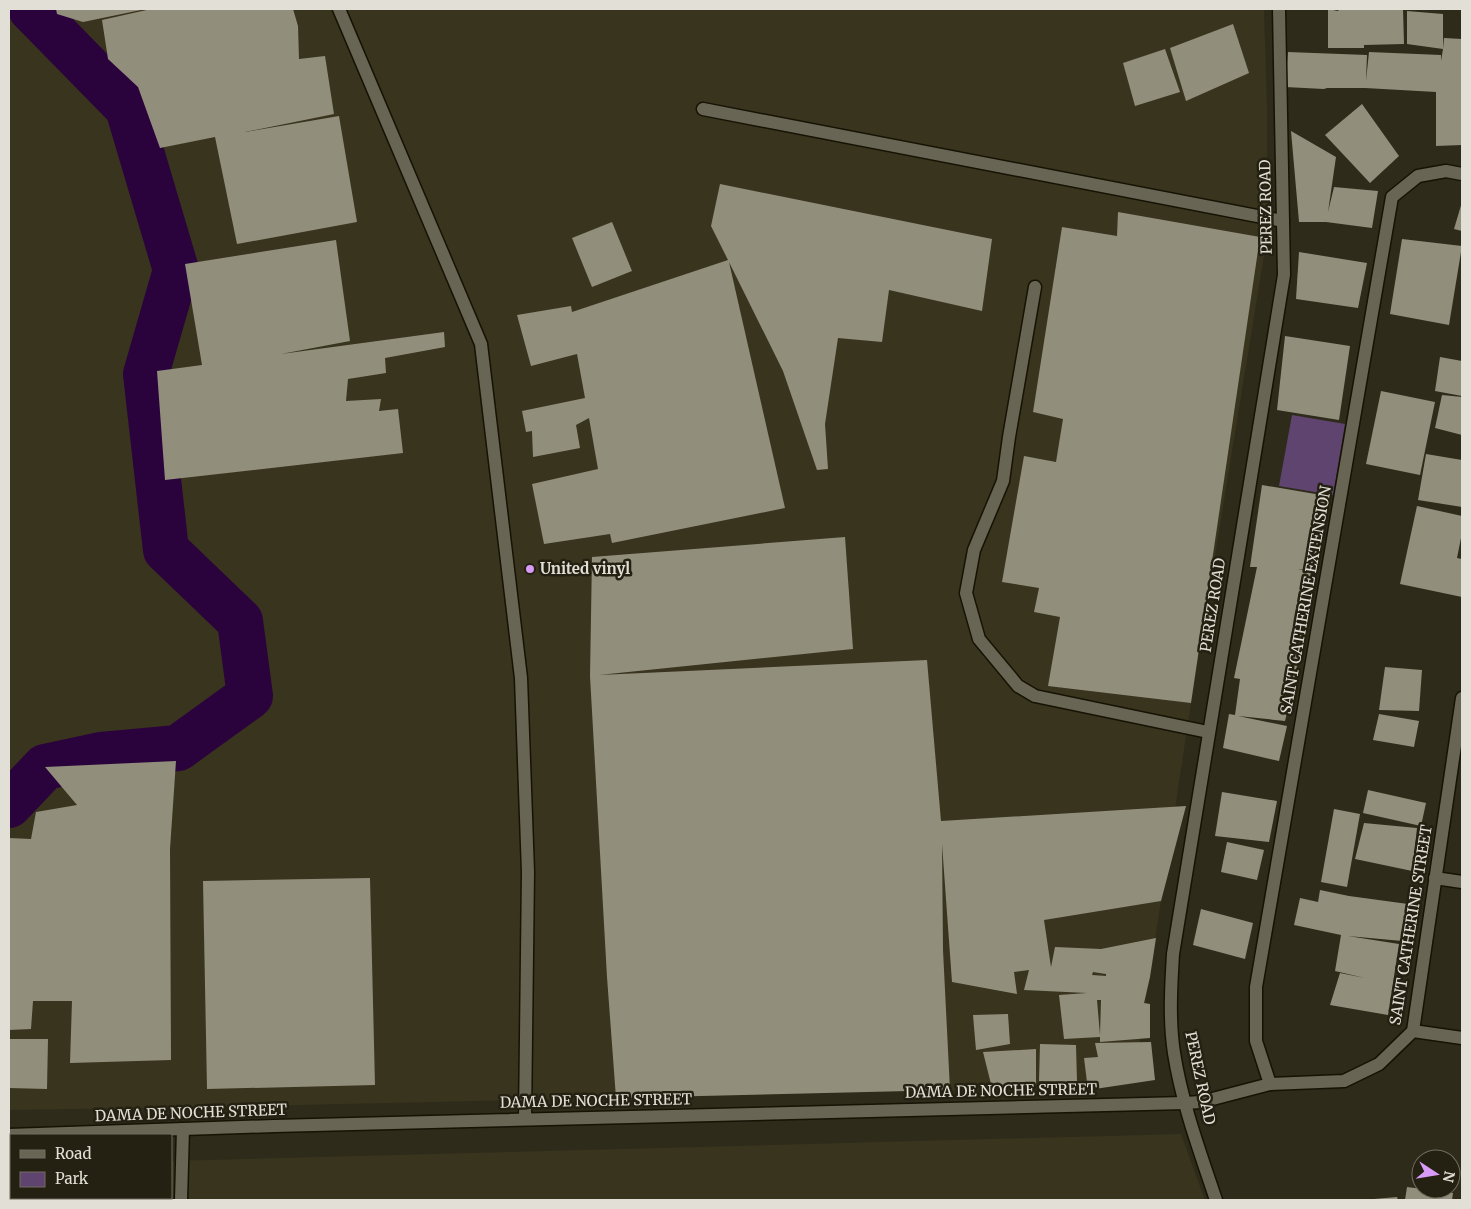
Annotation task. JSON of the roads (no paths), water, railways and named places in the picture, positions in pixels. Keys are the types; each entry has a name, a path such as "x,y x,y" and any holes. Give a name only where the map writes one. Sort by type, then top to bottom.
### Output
{"street":[{"path":"339,9 481,344 521,678 528,872 525,1120"},
{"name":"PEREZ ROAD","path":"1216,1200 1185,1103 1174,1053 1170,1006 1173,954 1284,275 1279,9"},
{"path":"703,109 1283,221"},
{"name":"SAINT CATHERINE EXTENSION","path":"1270,1084 1256,1041 1256,987 1392,197 1418,176 1446,171 1462,174"},
{"path":"1035,287 1003,481 974,550 966,593 980,639 1018,686 1035,696 1208,732"},
{"name":"SAINT CATHERINE STREET","path":"1185,1103 1201,1102 1270,1084 1344,1081 1379,1064 1413,1031 1460,723 1462,698"},
{"path":"1436,878 1462,882"},
{"path":"1413,1031 1462,1038"},
{"name":"DAMA DE NOCHE STREET","path":"66,1134 183,1129 1185,1103"},
{"path":"180,1200 183,1129"}],"waterway":[{"path":"9,805 45,767 101,755 178,748 250,696 240,621 166,550 146,374 176,270 128,108 31,9"}],"place":[{"name":"United vinyl","path":"530,569"}]}
